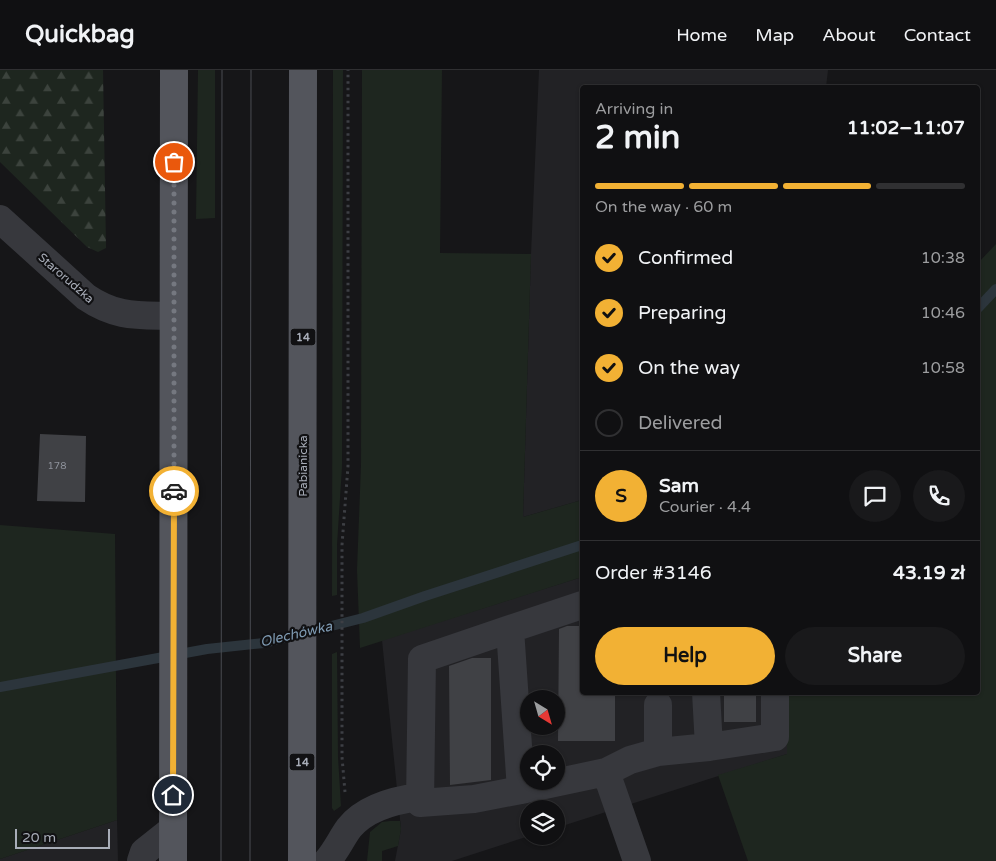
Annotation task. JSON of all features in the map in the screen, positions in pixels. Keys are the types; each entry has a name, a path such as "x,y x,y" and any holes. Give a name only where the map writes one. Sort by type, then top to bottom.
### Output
{"main road":[{"path":"173,861 174,70"},
{"name":"Pabianicka","path":"302,861 303,70"}],"street":[{"name":"Starorudzka","path":"0,219 86,297 99,306 123,315 173,316"},
{"path":"521,790 474,799 420,803 422,659 580,606"},
{"path":"510,628 520,775"},
{"path":"706,695 709,747"},
{"path":"565,781 606,772 630,760 658,752 709,747 775,737 775,695"},
{"path":"658,705 658,752"},
{"path":"606,772 637,861"},
{"path":"327,861 350,828 374,809 398,800 420,798"},
{"path":"140,861 144,852 173,829"}],"path":[{"path":"348,70 348,456 342,545 342,757 350,828"}],"shaded area":[{"path":"539,70 828,70 826,85 580,85 580,501 523,517"},
{"path":"580,578 580,695 787,695 787,754 565,825 565,800 520,800 520,839 452,861 395,861 401,829 382,640"},
{"path":"117,820 118,861 0,861 0,859"}],"green space":[{"path":"0,70 103,70 106,248 98,252 87,247 0,162"},
{"path":"198,70 215,70 215,218 196,219"},
{"path":"333,70 343,70 342,467 337,545 337,595 332,596"},
{"path":"362,70 442,70 440,253 531,254 523,517 580,501 580,578 360,648 357,570 361,465"},
{"path":"996,244 996,861 748,861 718,775 787,754 787,695 980,695 980,261"},
{"path":"0,525 115,534 117,820 0,859"},
{"path":"337,652 338,757 341,806 334,811 332,808 332,654"},
{"path":"400,821 401,829 398,846 382,851 382,861 367,861 370,832 382,822"}],"building":[{"path":"40,434 86,436 85,502 37,501"},
{"path":"567,626 580,626 580,695 615,695 615,741 558,741 558,735 565,735 565,690 558,690 559,629"},
{"path":"472,658 491,658 491,780 450,785 449,666"},
{"path":"724,695 756,695 756,722 724,722"}],"waterway":[{"name":"Olechówka","path":"980,306 996,289"},
{"name":"Olechówka","path":"0,687 207,649 264,643 363,618 580,546"}],"tram line":[{"path":"221,861 222,70"},
{"path":"250,861 251,70"}],"way so far":[{"path":"174,162 174,491"}],"route":[{"path":"173,795 174,491"}]}
